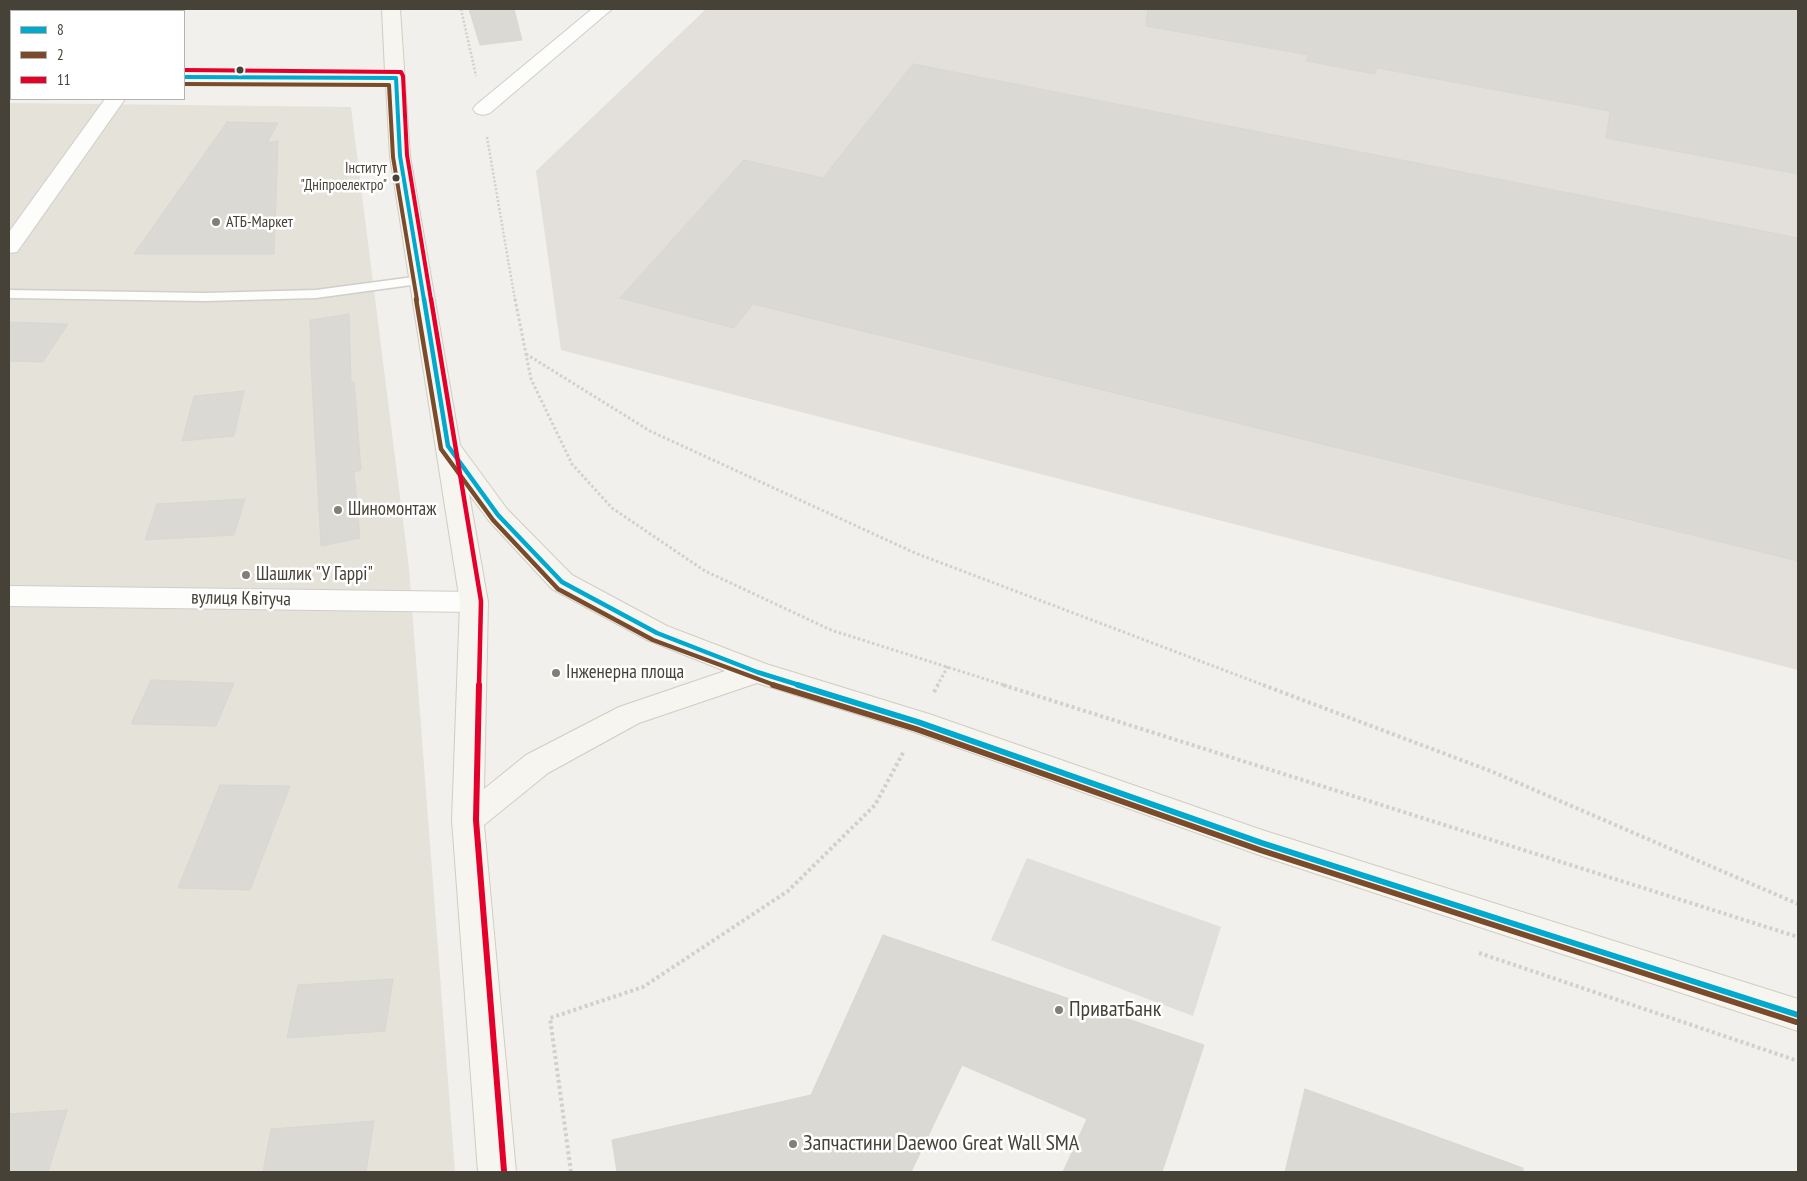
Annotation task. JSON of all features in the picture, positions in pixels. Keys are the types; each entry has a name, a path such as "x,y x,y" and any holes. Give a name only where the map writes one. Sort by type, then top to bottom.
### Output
{"street":[{"path":"391,9 400,156 474,602 468,820 497,1172"},
{"path":"483,109 603,9"},
{"path":"185,77 396,78"},
{"path":"9,247 115,100"},
{"path":"448,446 498,515 562,582 657,632 757,672 918,722 1262,843 1798,1015"},
{"name":"вулиця Квітуча","path":"9,596 474,602"},
{"path":"468,820 537,764 629,715 757,672"}],"lane":[{"path":"9,294 196,297 316,294 421,280"}],"path":[{"path":"461,9 483,109 508,267 531,380 572,464 612,508 714,575 831,630 1798,937"},
{"path":"526,354 650,431 915,553 1493,772 1798,904"},
{"path":"571,1172 550,1018 643,987 788,891 875,805 948,666"}],"shaded area":[{"path":"706,9 1798,9 1798,670 561,350 536,171"},
{"path":"9,103 351,107 409,568 455,1172 9,1172"},
{"path":"1027,858 1221,927 1193,1016 991,940"}],"building":[{"path":"469,9 514,9 522,40 480,45"},
{"path":"1148,9 1798,9 1798,174 1606,138 1610,111 1377,68 1375,74 1306,61 1309,55 1146,26"},
{"path":"913,64 1798,238 1798,561 753,304 734,328 620,298 744,160 823,178"},
{"name":"АТБ-Маркет","path":"227,122 278,123 267,143 278,141 274,254 134,254"},
{"path":"349,314 351,383 354,382 361,470 354,472 360,538 321,546 310,320"},
{"path":"9,322 68,324 43,362 9,361"},
{"path":"244,391 234,436 182,441 194,396"},
{"path":"245,499 234,535 145,540 157,504"},
{"path":"151,680 234,683 216,726 131,724"},
{"path":"220,785 290,786 250,890 178,888"},
{"path":"883,935 1204,1045 1162,1172 1063,1172 1087,1119 962,1065 911,1172 617,1172 612,1140 811,1095"},
{"path":"393,979 385,1031 287,1038 298,985"},
{"path":"1305,1089 1523,1168 1523,1172 1285,1172"},
{"path":"67,1110 48,1172 9,1172 9,1114"},
{"path":"374,1121 366,1172 263,1172 271,1129"}],"transit line":[{"name":"11","path":"185,70 396,71 401,72 403,76 407,155 481,601 476,820 504,1171"},
{"name":"8","path":"185,77 396,78"},
{"name":"8","path":"396,78 400,156 448,446 498,515 562,582 657,633 757,672 918,722 1262,843 1798,1015"},
{"name":"2","path":"185,84 389,85 393,157 441,449 493,520 558,589 653,640 754,679 916,729 1260,850 1796,1022"}],"place":[{"name":"Інститут \"Дніпроелектро\"","path":"396,178"},
{"name":"АТБ-Маркет","path":"216,222"},
{"name":"Шиномонтаж","path":"338,510"},
{"name":"Шашлик \"У Гаррі\"","path":"246,575"},
{"name":"Інженерна площа","path":"556,673"},
{"name":"ПриватБанк","path":"1059,1010"},
{"name":"Запчастини Daewoo Great Wall SMA","path":"793,1144"}]}
